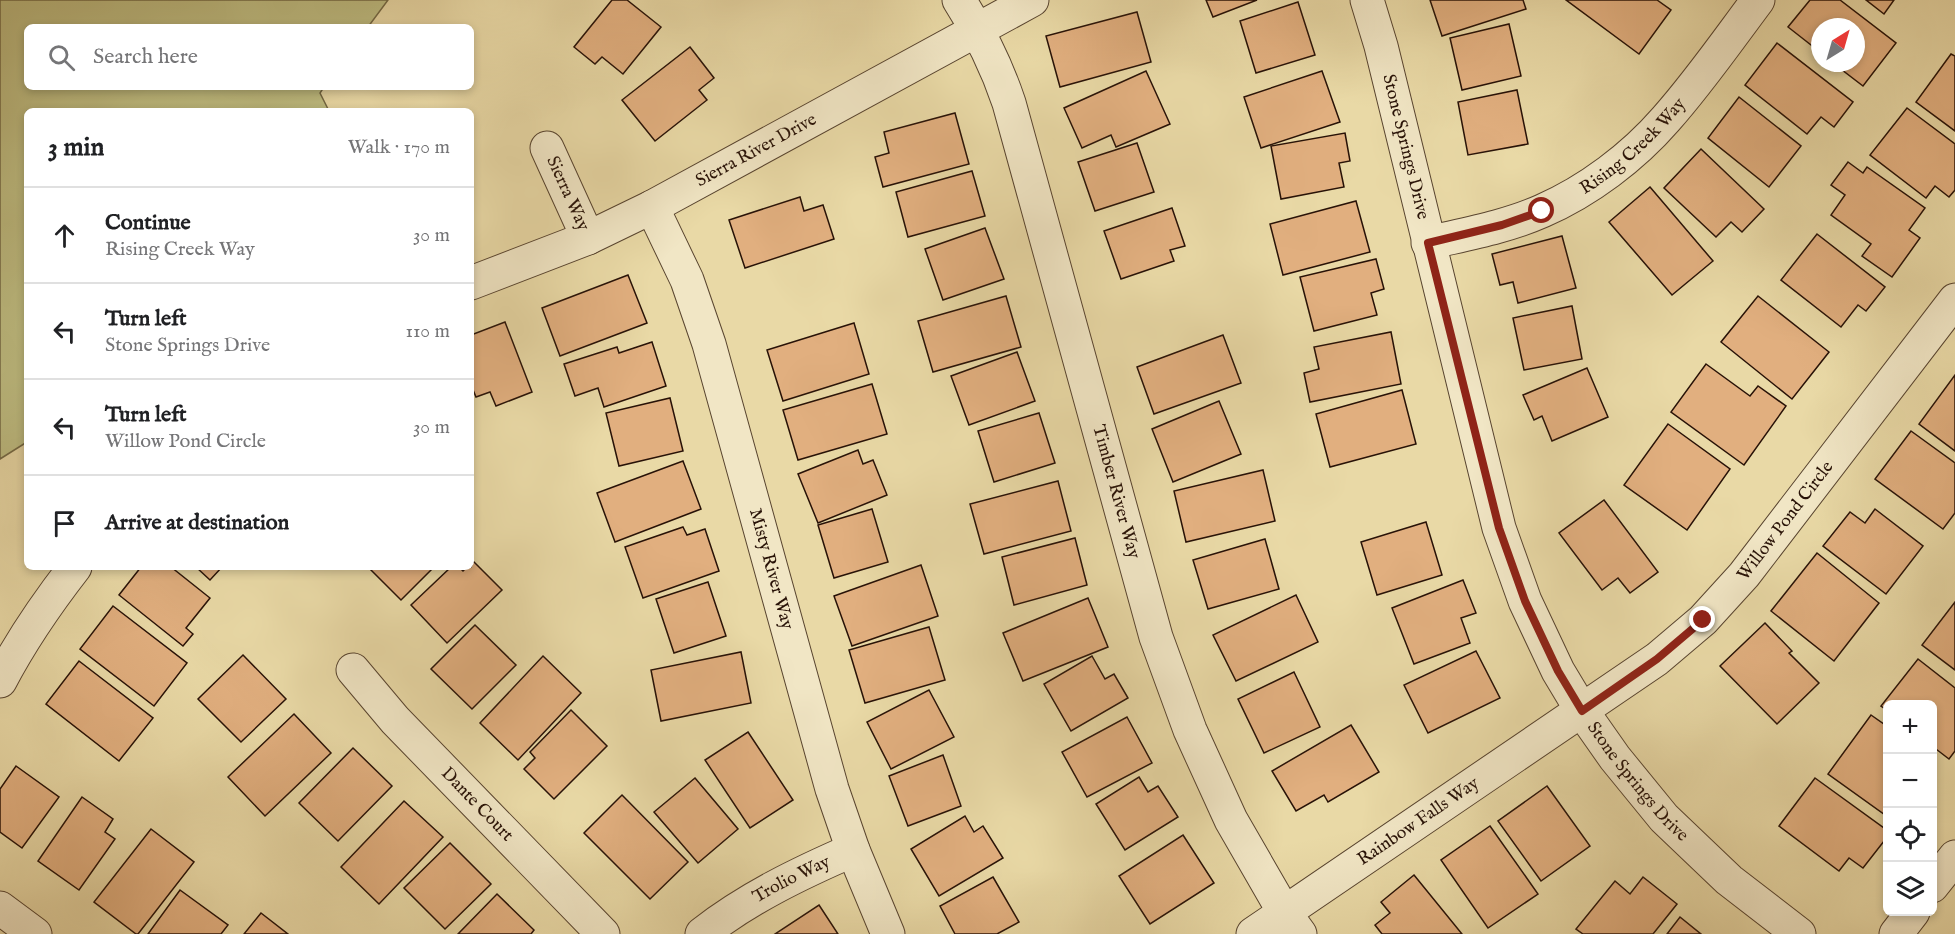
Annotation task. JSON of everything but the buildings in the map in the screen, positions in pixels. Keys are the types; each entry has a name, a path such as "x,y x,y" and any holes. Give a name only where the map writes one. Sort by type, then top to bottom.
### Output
{"street":[{"name":"Timber River Way","path":"958,0 978,29 998,70 1009,103 1156,637 1190,730 1231,820 1292,923"},
{"name":"Sierra River Drive","path":"474,282 588,238 652,207 1032,0"},
{"name":"Stone Springs Drive","path":"1367,0 1381,46 1499,528 1525,601 1558,671 1582,711 1615,758 1664,818 1729,880 1799,934"},
{"name":"Rising Creek Way","path":"1428,243 1502,225 1542,211 1586,188 1625,159 1666,120 1758,0"},
{"name":"Sierra Way","path":"547,148 588,238"},
{"name":"Misty River Way","path":"652,207 687,280 709,344 832,789 853,850 888,934"},
{"name":"Willow Pond Circle","path":"1582,711 1657,659 1703,620 1744,575 1955,300"},
{"path":"0,681 51,598 73,570"},
{"name":"Dante Court","path":"353,670 395,720 603,934"},
{"name":"Rainbow Falls Way","path":"1253,934 1292,923 1582,711"},
{"name":"Trolio Way","path":"702,934 747,902 801,873 853,850"},
{"path":"1937,880 1955,857"},
{"path":"0,908 34,934"},
{"path":"1896,934 1910,916"}],"shaded area":[{"path":"0,0 388,0 370,24 24,24 24,90 322,90 320,93 328,108 24,108 24,444 0,459"}],"route":[{"path":"1542,211 1502,225 1428,243 1499,528 1525,601 1558,671 1582,711 1657,659 1703,620"}]}
